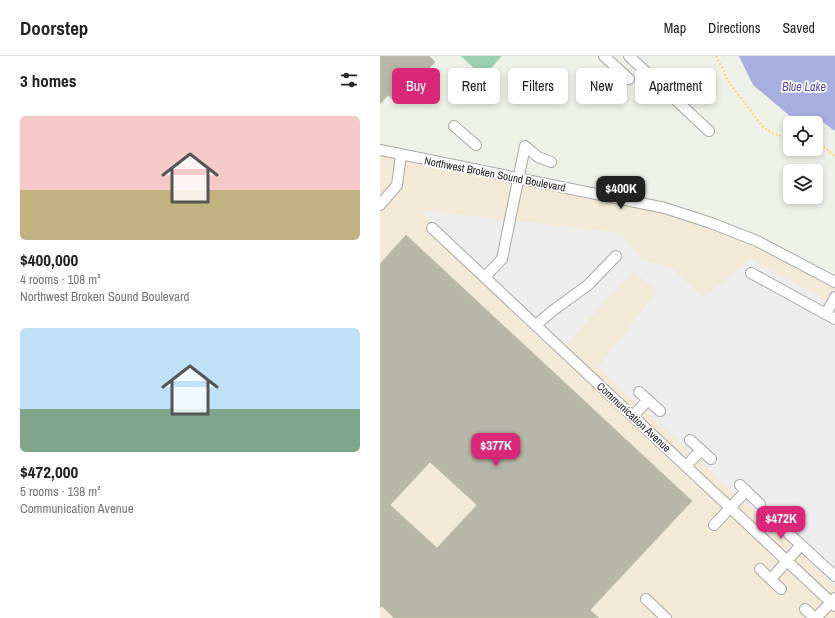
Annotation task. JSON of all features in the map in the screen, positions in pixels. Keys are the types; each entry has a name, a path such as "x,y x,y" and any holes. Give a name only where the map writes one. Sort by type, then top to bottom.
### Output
{"street":[{"path":"604,56 626,77 632,59 709,130"},
{"path":"454,126 476,145"},
{"name":"Northwest Broken Sound Boulevard","path":"380,143 401,155"},
{"path":"484,278 502,260 525,146 538,157 551,162"},
{"name":"Northwest Broken Sound Boulevard","path":"380,150 665,208 691,216 757,241 835,282"},
{"path":"380,205 397,185 401,155"},
{"name":"Communication Avenue","path":"432,228 712,489 787,561 834,602"},
{"path":"536,325 550,312 588,285 616,256"},
{"path":"751,273 830,316 835,297"},
{"path":"639,392 660,411"},
{"path":"633,416 648,400"},
{"path":"690,440 711,459"},
{"path":"686,466 701,450"},
{"path":"714,525 731,508 743,488 760,504"},
{"path":"789,534 835,576"},
{"path":"771,579 801,545"},
{"path":"760,568 781,589"},
{"path":"646,599 666,618"},
{"path":"805,609 816,618 834,602"}],"path":[{"path":"716,56 730,84 764,128 774,134 783,136"},
{"path":"823,147 835,157"}],"shaded area":[{"path":"380,150 691,216 835,282 835,618 380,618"},
{"path":"420,210 622,233 640,259 672,268 703,298 750,259 835,305 835,586 598,367 657,291 634,272 574,335 566,346"}],"green space":[{"path":"461,56 502,56 491,68 474,68"}],"water":[{"name":"Blue Lake","path":"739,56 835,56 835,131 823,122 823,116 790,116 753,85"}],"building":[{"path":"380,56 429,56 435,62 429,68 392,68 392,99 388,95 380,104"},
{"path":"406,235 692,501 590,610 599,618 394,618 382,606 380,608 380,264","holes":["430,462 477,505 437,548 390,505"]}]}
